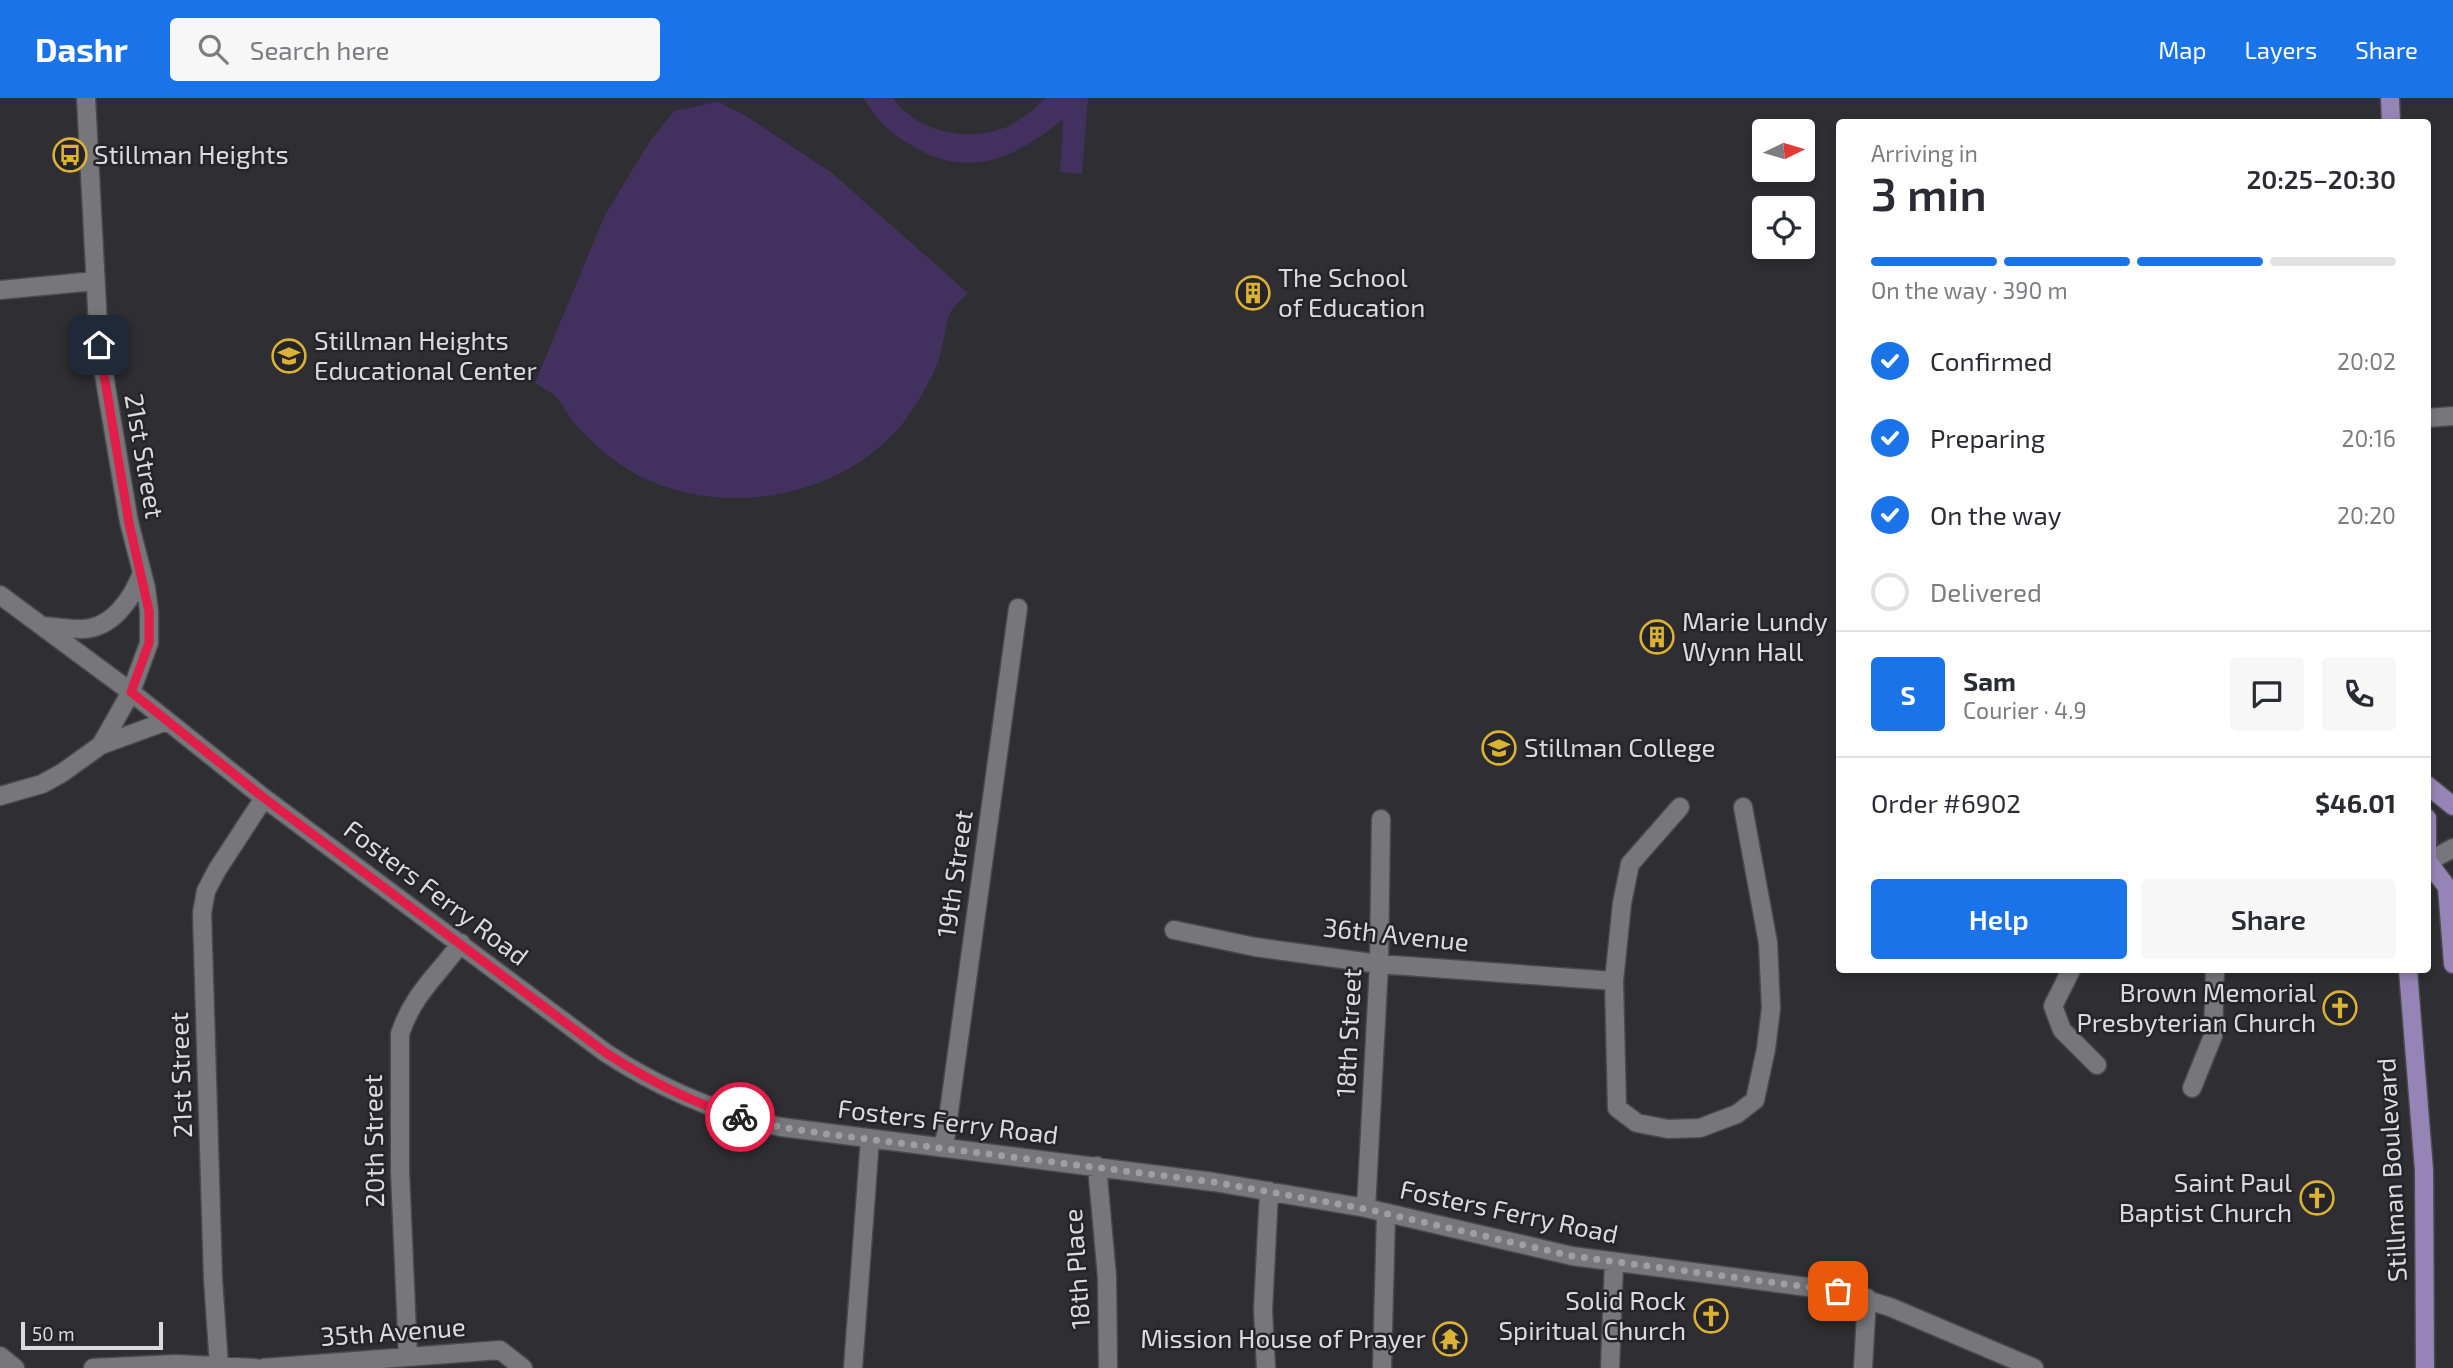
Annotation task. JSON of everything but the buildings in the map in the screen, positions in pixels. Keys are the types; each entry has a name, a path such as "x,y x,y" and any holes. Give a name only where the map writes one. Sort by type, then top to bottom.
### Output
{"main road":[{"path":"2390,98 2391,119"},
{"path":"2431,788 2453,806"},
{"path":"2431,867 2447,887 2453,964"},
{"name":"Stillman Boulevard","path":"2408,973 2424,1170 2425,1368"}],"street":[{"name":"21st Street","path":"86,98 99,345 129,523 149,611 149,643 131,692 101,745"},
{"path":"0,290 95,281"},
{"path":"2431,418 2453,416"},
{"path":"42,625 82,629 106,622 128,601 136,590 142,573"},
{"name":"Fosters Ferry Road","path":"0,595 131,692 264,798 606,1053 665,1088 724,1113 804,1131 1097,1166 1269,1191 1386,1213 1530,1247 1614,1262 1808,1286 1867,1298 2034,1368"},
{"name":"19th Street","path":"944,1148 1018,608"},
{"path":"0,796 42,784 101,745 167,721"},
{"name":"21st Street","path":"219,1366 213,1279 202,914 206,891 217,870 264,798"},
{"path":"1680,807 1630,864 1622,903 1614,981 1618,1108 1637,1123 1668,1129 1700,1128 1737,1114 1755,1100 1771,1008 1768,943 1743,807"},
{"name":"18th Street","path":"1366,1209 1379,964 1381,818"},
{"path":"2431,861 2453,848"},
{"name":"36th Avenue","path":"1174,930 1255,947 1379,964 1614,981"},
{"name":"20th Street","path":"408,1356 400,1172 400,1034 407,1013 419,993 461,943"},
{"path":"2070,973 2053,1006 2062,1030 2097,1065"},
{"path":"2192,1087 2213,1036 2215,973"},
{"path":"853,1368 870,1139"},
{"name":"18th Place","path":"1097,1166 1107,1277 1108,1368"},
{"path":"1266,1368 1264,1299 1269,1191"},
{"path":"1382,1368 1386,1213"},
{"path":"1611,1368 1614,1262"},
{"path":"1863,1368 1867,1298"},
{"name":"35th Avenue","path":"263,1368 500,1350 522,1367"},
{"path":"0,1356 15,1368"},
{"path":"93,1368 176,1364 255,1368"}],"shaded area":[{"path":"864,98 893,98 914,119 928,126 957,134 972,134 987,133 1008,126 1046,98 1088,98 1082,174 1060,172 1063,119 1045,133 1008,154 970,163 951,161 930,155 895,135 883,124"},
{"path":"718,102 746,116 832,173 968,293 950,313 939,358 923,393 906,419 880,447 848,469 813,485 776,495 737,498 699,495 661,485 627,469 606,454 575,424 557,398 535,383 605,215 650,141 674,111"}],"way so far":[{"path":"740,1117 827,1134 1214,1182 1366,1209 1572,1256 1838,1291"}],"place":[{"name":"Stillman Heights","path":"70,155"},
{"name":"The School of Education","path":"1253,293"},
{"name":"Stillman Heights Educational Center","path":"289,356"},
{"name":"Marie Lundy Wynn Hall","path":"1657,637"},
{"name":"Stillman College","path":"1499,748"},
{"name":"Brown Memorial Presbyterian Church","path":"2340,1008"},
{"name":"Saint Paul Baptist Church","path":"2317,1198"},
{"name":"Solid Rock Spiritual Church","path":"1711,1316"},
{"name":"Mission House of Prayer","path":"1450,1339"}],"route":[{"path":"99,345 129,523 146,588 149,611 149,643 131,692 264,798 606,1053 665,1088 740,1117"}]}
